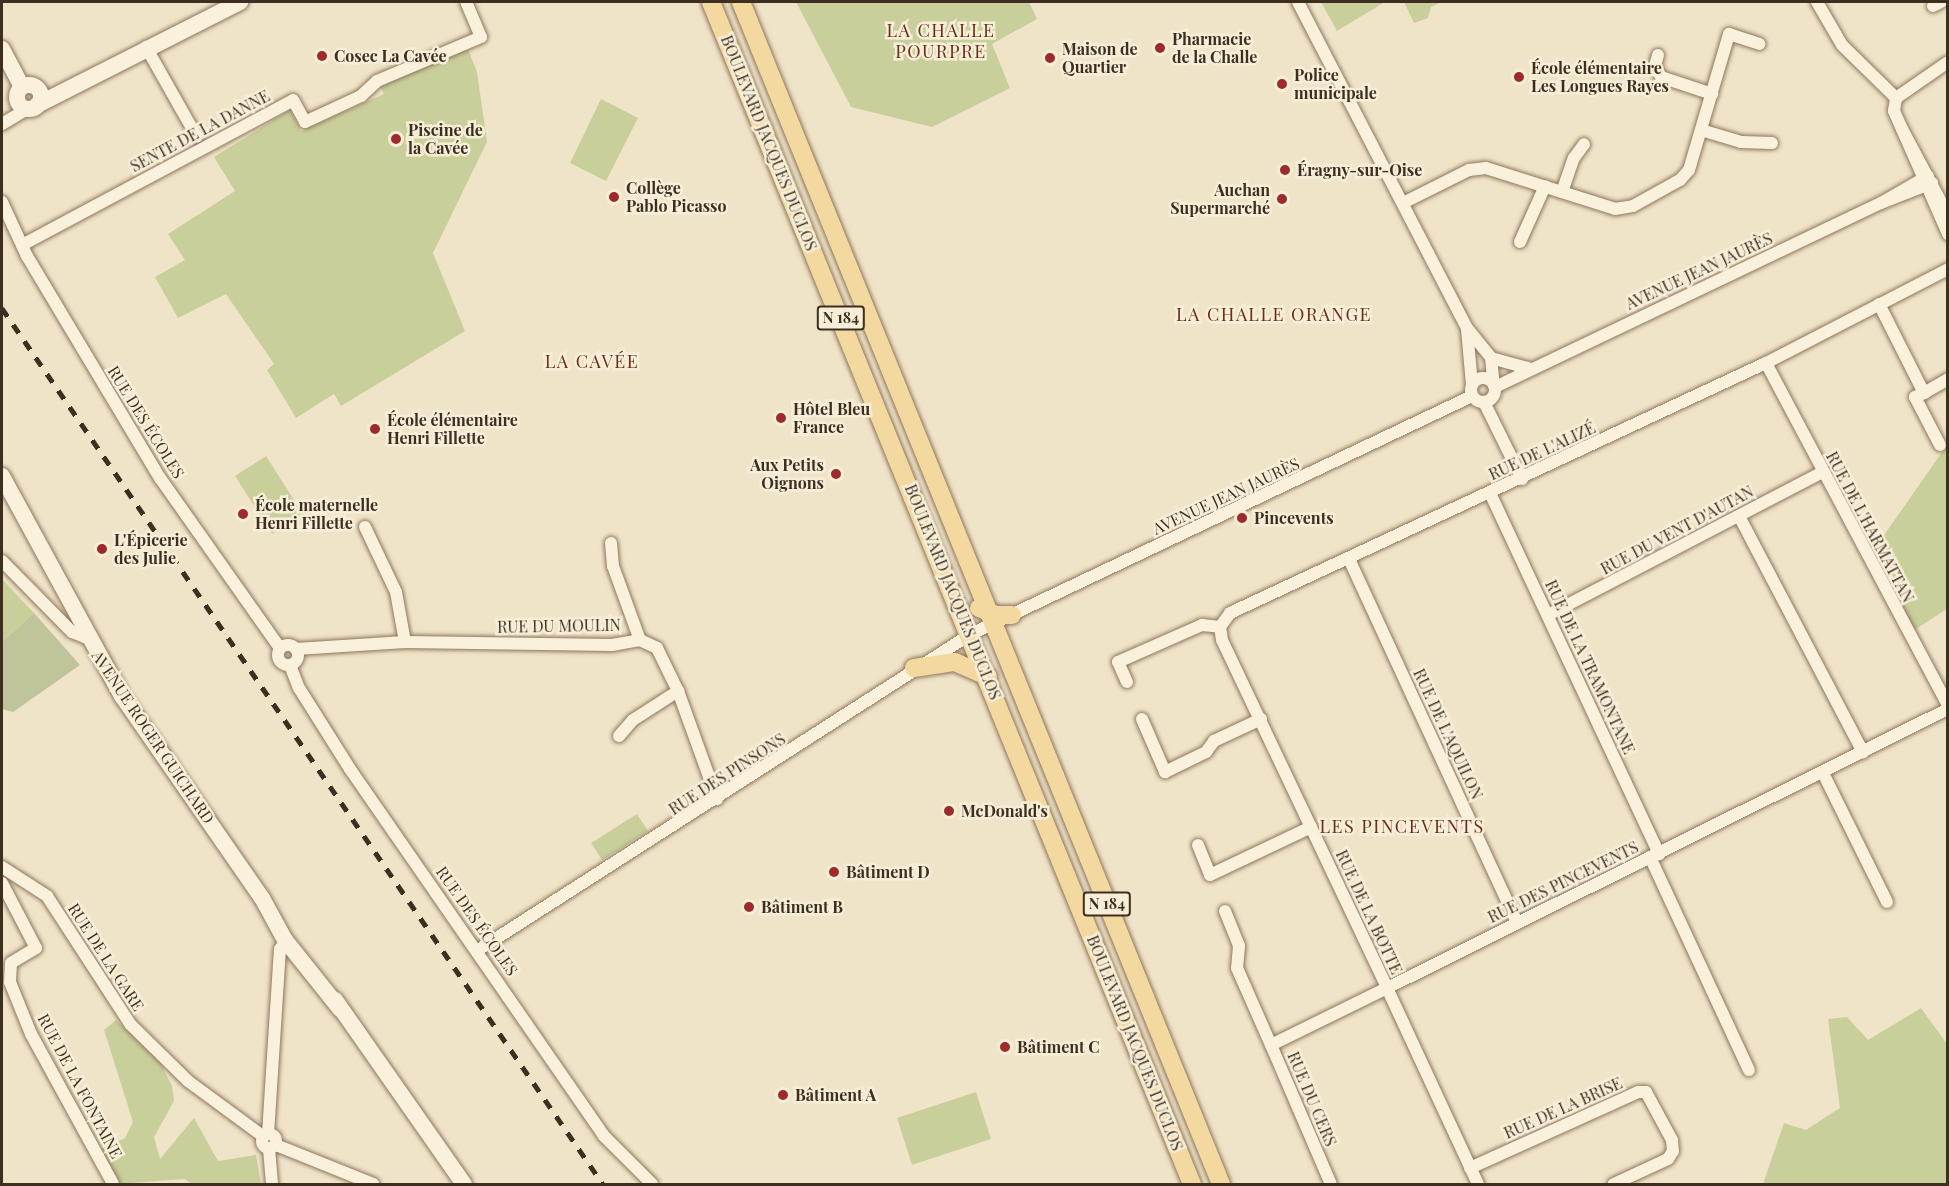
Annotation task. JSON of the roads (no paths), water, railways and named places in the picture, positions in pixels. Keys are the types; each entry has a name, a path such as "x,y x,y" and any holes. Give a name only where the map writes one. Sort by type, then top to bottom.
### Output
{"main road":[{"path":"32,107 146,47 240,2"},
{"name":"BOULEVARD JACQUES DUCLOS","path":"711,2 971,634 1192,1185"},
{"name":"BOULEVARD JACQUES DUCLOS","path":"741,2 1221,1185"},
{"path":"2,49 29,87 41,98 32,107"},
{"path":"29,87 69,86"},
{"name":"AVENUE ROGER GUICHARD","path":"2,476 122,696 262,898 286,941 384,1065 399,1092 464,1185"},
{"name":"N 184","path":"948,580 990,619"},
{"path":"990,619 1012,615"},
{"name":"N 184","path":"971,634 987,647 1003,669 1014,675"},
{"path":"914,668 956,662 988,676"},
{"name":"AVENUE ROGER GUICHARD","path":"262,898 295,934 345,1016"},
{"path":"286,941 292,939 309,959"}],"street":[{"name":"SENTE DE LA DANNE","path":"22,245 293,100 305,122 362,96 377,81 481,37 466,2"},
{"path":"1298,2 1467,328 1491,358 1493,397 1484,402"},
{"path":"1817,2 1842,45 1896,98"},
{"path":"1403,203 1474,169 1498,170 1615,209 1633,206 1680,180 1689,170 1729,34 1759,44"},
{"name":"SENTE DE LA DANNE","path":"146,47 197,137"},
{"path":"1658,54 1655,66 1661,77 1712,94"},
{"path":"1947,62 1896,98 1894,111 1927,181 1947,215"},
{"path":"2,124 32,107"},
{"path":"1701,130 1741,142 1772,143"},
{"path":"1562,192 1574,158 1584,144"},
{"path":"1927,181 1947,234"},
{"name":"AVENUE JEAN JAURÈS","path":"1494,386 1927,181"},
{"path":"1520,242 1545,186"},
{"name":"RUE DES ÉCOLES","path":"2,202 22,245 160,478 280,648"},
{"name":"RUE DE L'ALIZÉ","path":"1933,274 1947,259"},
{"name":"RUE DE L'ALIZÉ","path":"1220,627 1230,613 1490,494 1766,363 1933,274 1947,269"},
{"path":"1879,304 1924,393"},
{"path":"1467,328 1472,390 1484,402 1522,479"},
{"path":"1491,358 1531,369"},
{"name":"RUE DE L'HARMATTAN","path":"1766,363 1821,473 1947,707"},
{"path":"1472,390 1480,378 1494,386"},
{"path":"1940,445 1915,397 1947,379"},
{"name":"AVENUE JEAN JAURÈS","path":"1012,615 1472,390"},
{"name":"RUE DU VENT D'AUTAN","path":"1548,615 1821,473"},
{"name":"RUE DE LA TRAMONTANE","path":"1490,494 1548,615 1749,1070"},
{"path":"1739,516 1863,752"},
{"path":"365,527 396,592 405,642"},
{"path":"610,543 613,566 640,640"},
{"name":"RUE DE L'AQUILON","path":"1349,559 1517,923"},
{"path":"2,561 72,632 89,639"},
{"name":"RUE DES PINSONS","path":"478,950 717,799 914,668 971,634 990,619"},
{"path":"1127,682 1118,662 1202,625 1220,627"},
{"name":"RUE DE LA BOTTE","path":"1220,627 1222,640 1387,988"},
{"name":"RUE DU MOULIN","path":"296,649 405,642 612,645 640,640 657,648 678,691 717,799"},
{"path":"289,645 296,649 297,659 290,665 279,661 280,648 289,645"},
{"name":"RUE DES ÉCOLES","path":"290,665 299,687 350,769 478,950 604,1136 652,1185"},
{"path":"619,736 633,720 678,691"},
{"name":"RUE DES PINCEVENTS","path":"1387,988 1823,773 1947,707"},
{"path":"1142,719 1166,772 1206,752 1214,741 1261,719"},
{"path":"1823,773 1887,902"},
{"path":"1198,846 1210,875 1311,827"},
{"name":"RUE DE LA GARE","path":"2,867 47,896 130,1024 188,1081 269,1141 371,1184"},
{"name":"RUE DE LA FONTAINE","path":"2,883 36,948 11,963 10,982 31,1034 113,1185"},
{"path":"1224,911 1239,946 1237,969 1271,1045"},
{"path":"272,1185 269,1141 280,949 286,941"},
{"path":"1387,988 1478,1185"},
{"name":"RUE DU CERS","path":"1331,1185 1271,1045 1387,988"},
{"name":"RUE DE LA BRISE","path":"1470,1168 1638,1092 1646,1092 1672,1140 1673,1151 1668,1159 1614,1185"}],"railway":[{"path":"2,308 603,1184"}],"place":[{"name":"Pharmacie de la Challe","path":"1160,48"},
{"name":"Cosec La Cavée","path":"322,56"},
{"name":"Maison de Quartier","path":"1050,58"},
{"name":"École élémentaire Les Longues Rayes","path":"1519,77"},
{"name":"Police municipale","path":"1282,84"},
{"name":"Piscine de la Cavée","path":"396,139"},
{"name":"Éragny-sur-Oise","path":"1285,170"},
{"name":"Collège Pablo Picasso","path":"614,197"},
{"name":"Auchan Supermarché","path":"1282,199"},
{"name":"Hôtel Bleu France","path":"781,418"},
{"name":"École élémentaire Henri Fillette","path":"375,429"},
{"name":"Aux Petits Oignons","path":"836,474"},
{"name":"École maternelle Henri Fillette","path":"243,514"},
{"name":"Pincevents","path":"1242,518"},
{"name":"L'Épicerie des Julie","path":"102,549"},
{"name":"McDonald's","path":"949,811"},
{"name":"Bâtiment D","path":"834,872"},
{"name":"Bâtiment B","path":"749,907"},
{"name":"Bâtiment C","path":"1005,1047"},
{"name":"Bâtiment A","path":"783,1095"}],"district":[{"name":"LA CHALLE POURPRE","path":"941,42"},
{"name":"LA CHALLE ORANGE","path":"1274,314"},
{"name":"LA CAVÉE","path":"592,361"},
{"name":"LES PINCEVENTS","path":"1402,826"}]}
